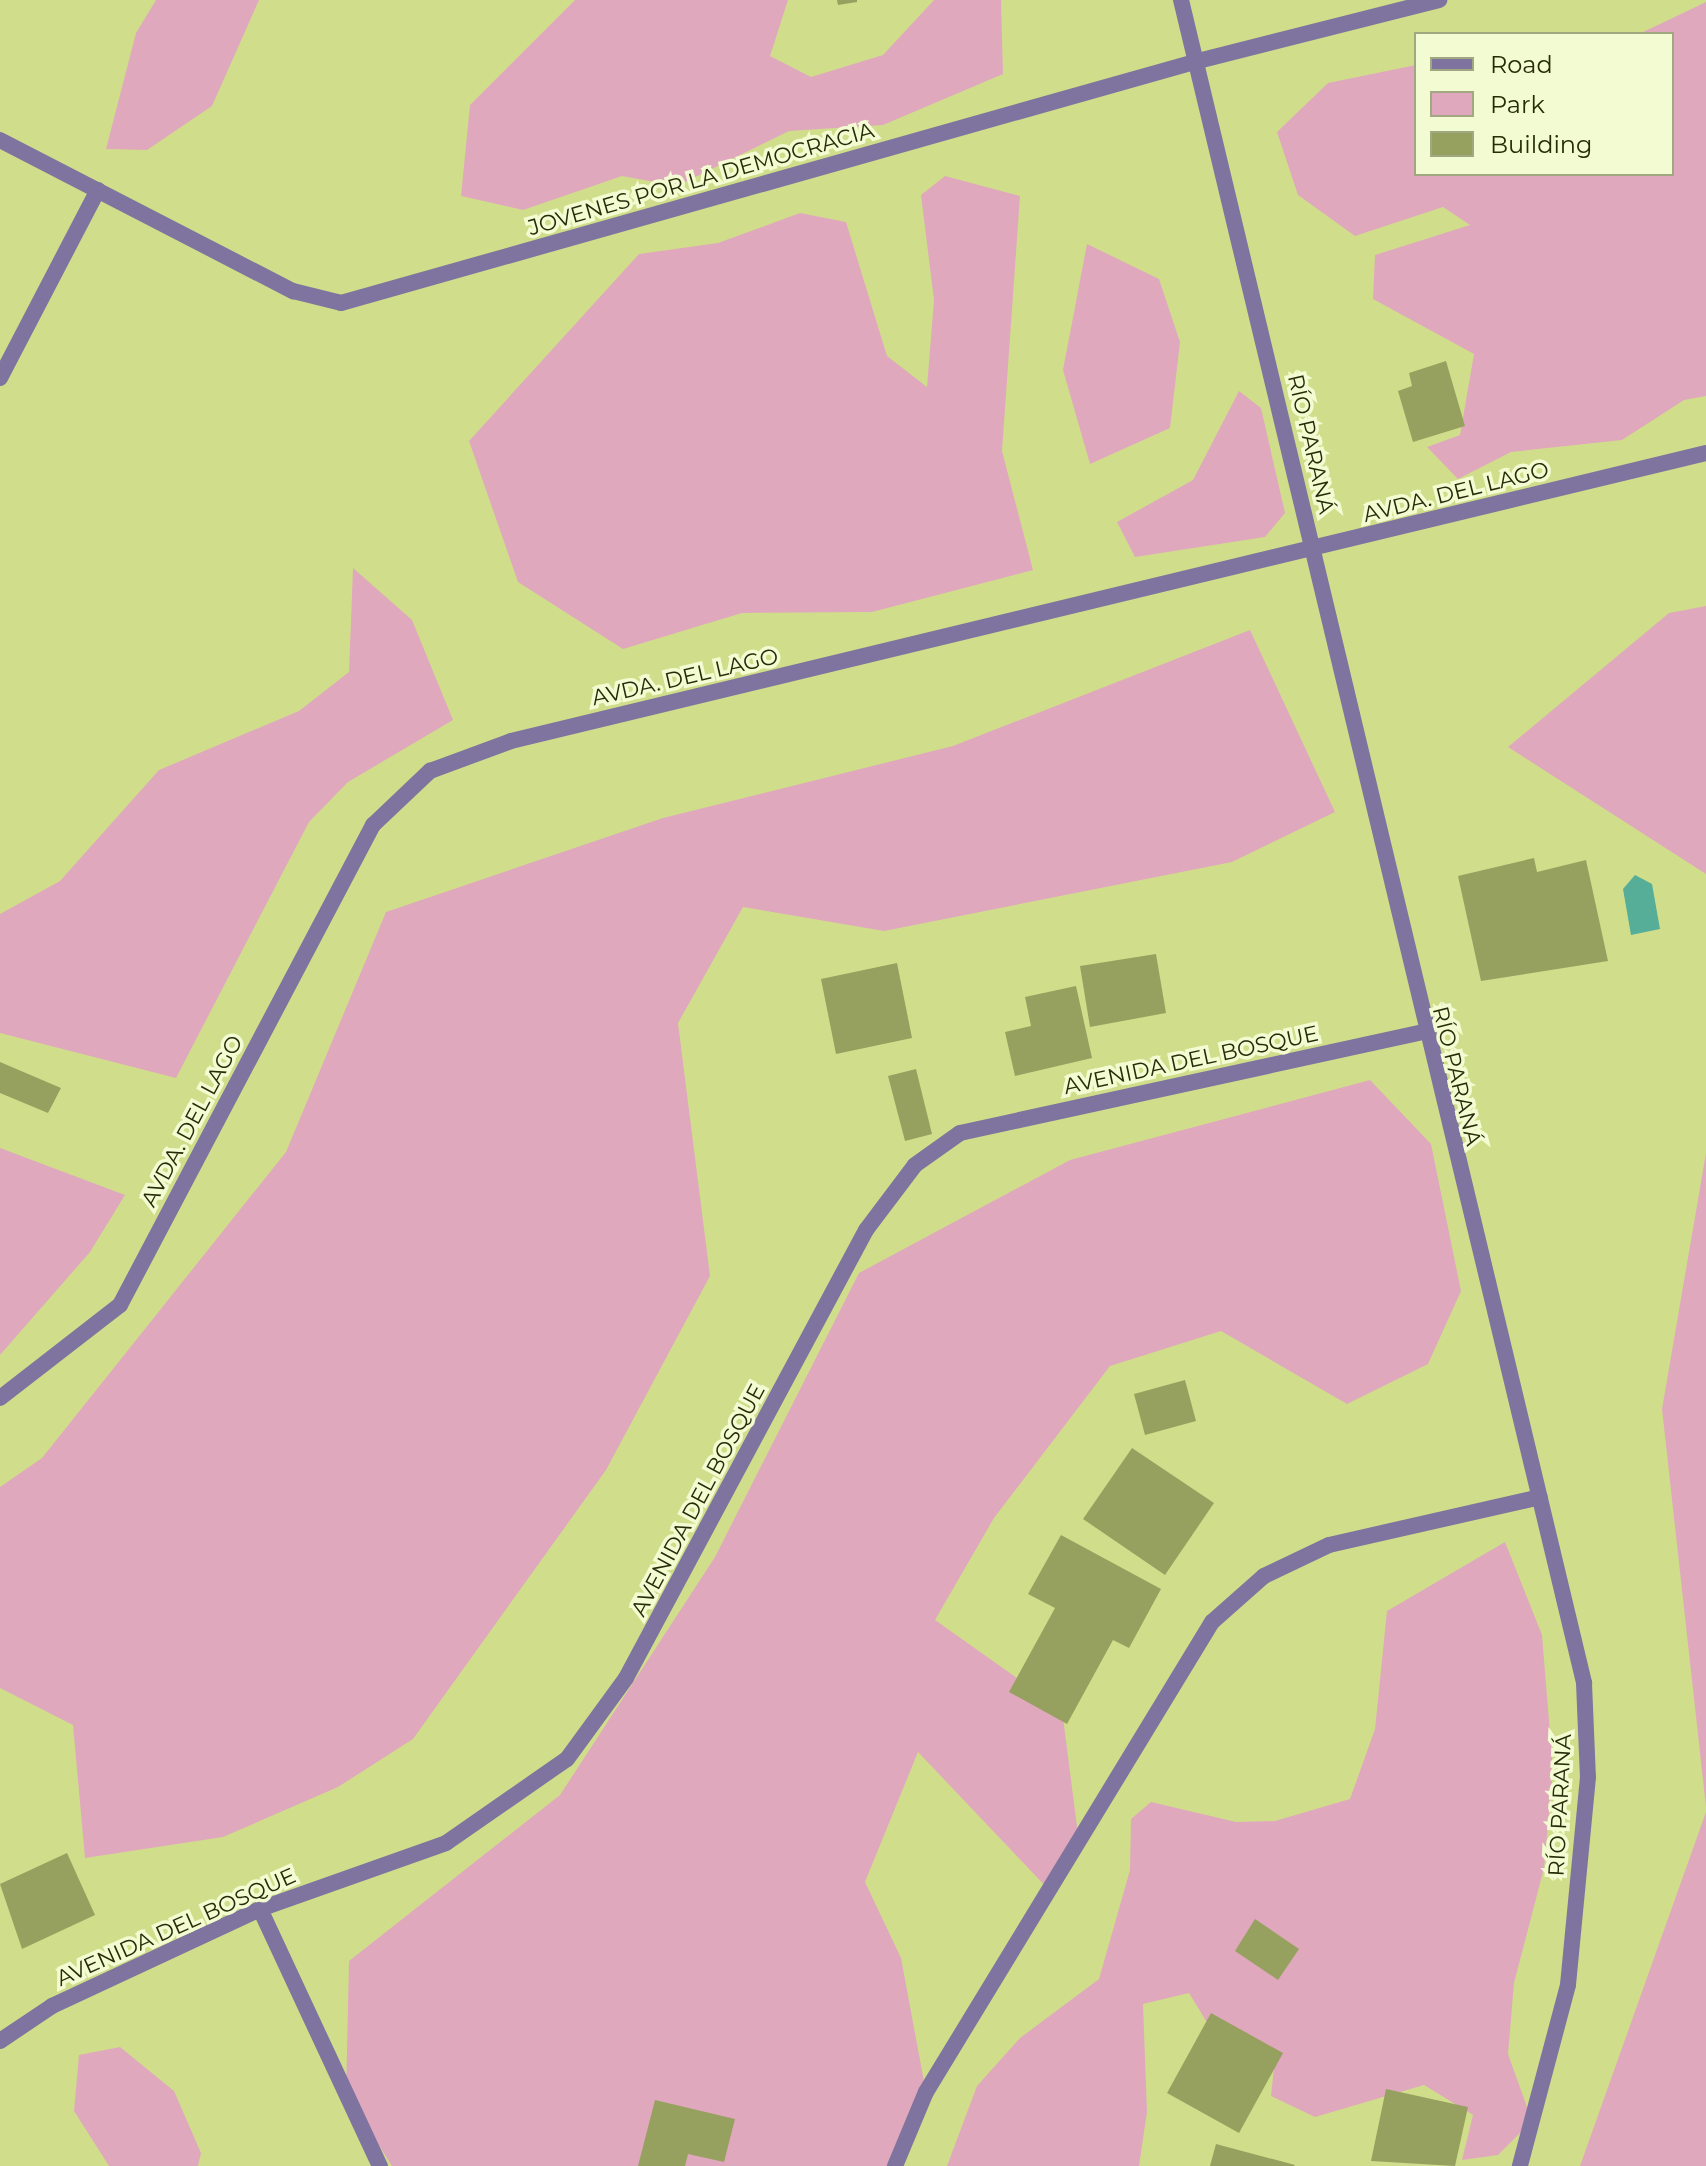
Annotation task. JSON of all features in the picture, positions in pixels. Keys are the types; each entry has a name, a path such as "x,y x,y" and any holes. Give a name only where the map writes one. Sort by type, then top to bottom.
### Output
{"street":[{"name":"RÍO PARANÁ","path":"1181,0 1313,549 1423,1032 1584,1683 1588,1777 1568,1985 1520,2166"},
{"name":"JOVENES POR LA DEMOCRACIA","path":"0,140 293,291 341,303 1198,61 1439,0"},
{"path":"0,378 98,190"},
{"name":"AVDA. DEL LAGO","path":"0,1398 120,1305 373,825 430,771 511,741 1706,453"},
{"name":"AVENIDA DEL BOSQUE","path":"1,2036 52,2006 260,1909 446,1843 567,1759 626,1678 866,1230 915,1165 960,1133 1423,1032"},
{"path":"895,2166 926,2092 1212,1622 1264,1576 1329,1545 1540,1497"},
{"path":"260,1909 380,2166"}],"green space":[{"path":"156,0 259,0 212,106 147,150 106,149 136,33"},
{"path":"575,0 788,0 770,56 811,77 883,55 934,0 1001,0 1003,74 883,125 789,131 677,186 622,176 523,210 461,196 470,105"},
{"path":"1706,2 1706,396 1684,400 1622,440 1511,452 1458,479 1427,447 1460,435 1474,354 1373,299 1375,255 1470,225 1443,207 1355,236 1298,195 1277,132 1328,83 1414,65 1414,176 1674,176 1674,32 1643,32"},
{"path":"945,176 1020,196 1002,451 1033,570 872,612 742,613 623,649 518,582 469,441 639,254 718,243 800,213 846,222 887,356 927,387 934,300 921,195"},
{"path":"1087,244 1159,279 1180,342 1170,428 1090,464 1063,370"},
{"path":"1239,391 1261,408 1285,513 1265,537 1135,557 1117,522 1193,480"},
{"path":"353,568 412,620 453,720 348,782 309,822 176,1078 0,1033 0,914 60,881 159,770 299,711 349,672"},
{"path":"1706,606 1706,874 1508,747 1669,613"},
{"path":"1250,630 1335,812 1232,862 884,931 743,907 678,1023 710,1276 606,1470 413,1739 338,1787 223,1837 85,1858 73,1725 0,1688 0,1487 42,1458 286,1152 386,912 663,818 953,746"},
{"path":"1370,1080 1431,1144 1461,1291 1428,1364 1347,1404 1221,1331 1110,1366 994,1518 935,1620 1062,1710 1078,1834 1051,1892 918,1752 865,1882 901,1958 926,2092 895,2166 392,2166 346,2094 349,1961 560,1795 715,1557 859,1273 1070,1160"},
{"path":"0,1148 125,1195 90,1252 0,1355"},
{"path":"1706,1153 1706,1807 1662,1409"},
{"path":"1505,1542 1542,1635 1553,1770 1544,1868 1514,1983 1508,2054 1532,2121 1498,2155 1462,2160 1473,2115 1424,2085 1315,2117 1271,2096 1274,2068 1211,2029 1189,1993 1143,2004 1147,2112 1139,2166 947,2166 977,2086 1020,2038 1099,1979 1130,1870 1131,1819 1151,1802 1236,1822 1275,1821 1350,1799 1375,1729 1387,1611"},
{"path":"1706,1812 1706,2166 1580,2166"},
{"path":"120,2047 174,2091 201,2153 198,2166 109,2166 74,2111 79,2055"}],"water":[{"path":"1635,875 1652,884 1660,929 1631,935 1623,889"}],"building":[{"path":"837,0 857,0 857,2 838,5"},
{"path":"1446,361 1465,426 1413,442 1398,391 1412,386 1409,373"},
{"path":"1534,858 1537,872 1586,860 1608,961 1481,981 1458,876"},
{"path":"1156,954 1166,1013 1090,1027 1080,966"},
{"path":"897,963 912,1038 836,1054 821,979"},
{"path":"1076,986 1092,1058 1015,1076 1005,1032 1031,1026 1025,997"},
{"path":"0,1062 61,1088 48,1113 0,1093"},
{"path":"916,1069 932,1134 905,1141 888,1076"},
{"path":"1185,1380 1196,1421 1145,1435 1134,1394"},
{"path":"1132,1448 1214,1503 1165,1575 1083,1519"},
{"path":"1061,1535 1161,1589 1129,1648 1113,1640 1067,1724 1009,1692 1055,1608 1028,1594"},
{"path":"67,1853 95,1915 22,1949 0,1884"},
{"path":"1255,1919 1299,1949 1278,1980 1235,1951"},
{"path":"1211,2013 1283,2053 1239,2133 1167,2093"},
{"path":"1386,2089 1468,2107 1455,2166 1371,2161"},
{"path":"655,2100 735,2119 724,2162 688,2154 685,2166 638,2166"},
{"path":"1216,2144 1295,2165 1210,2166"}]}
